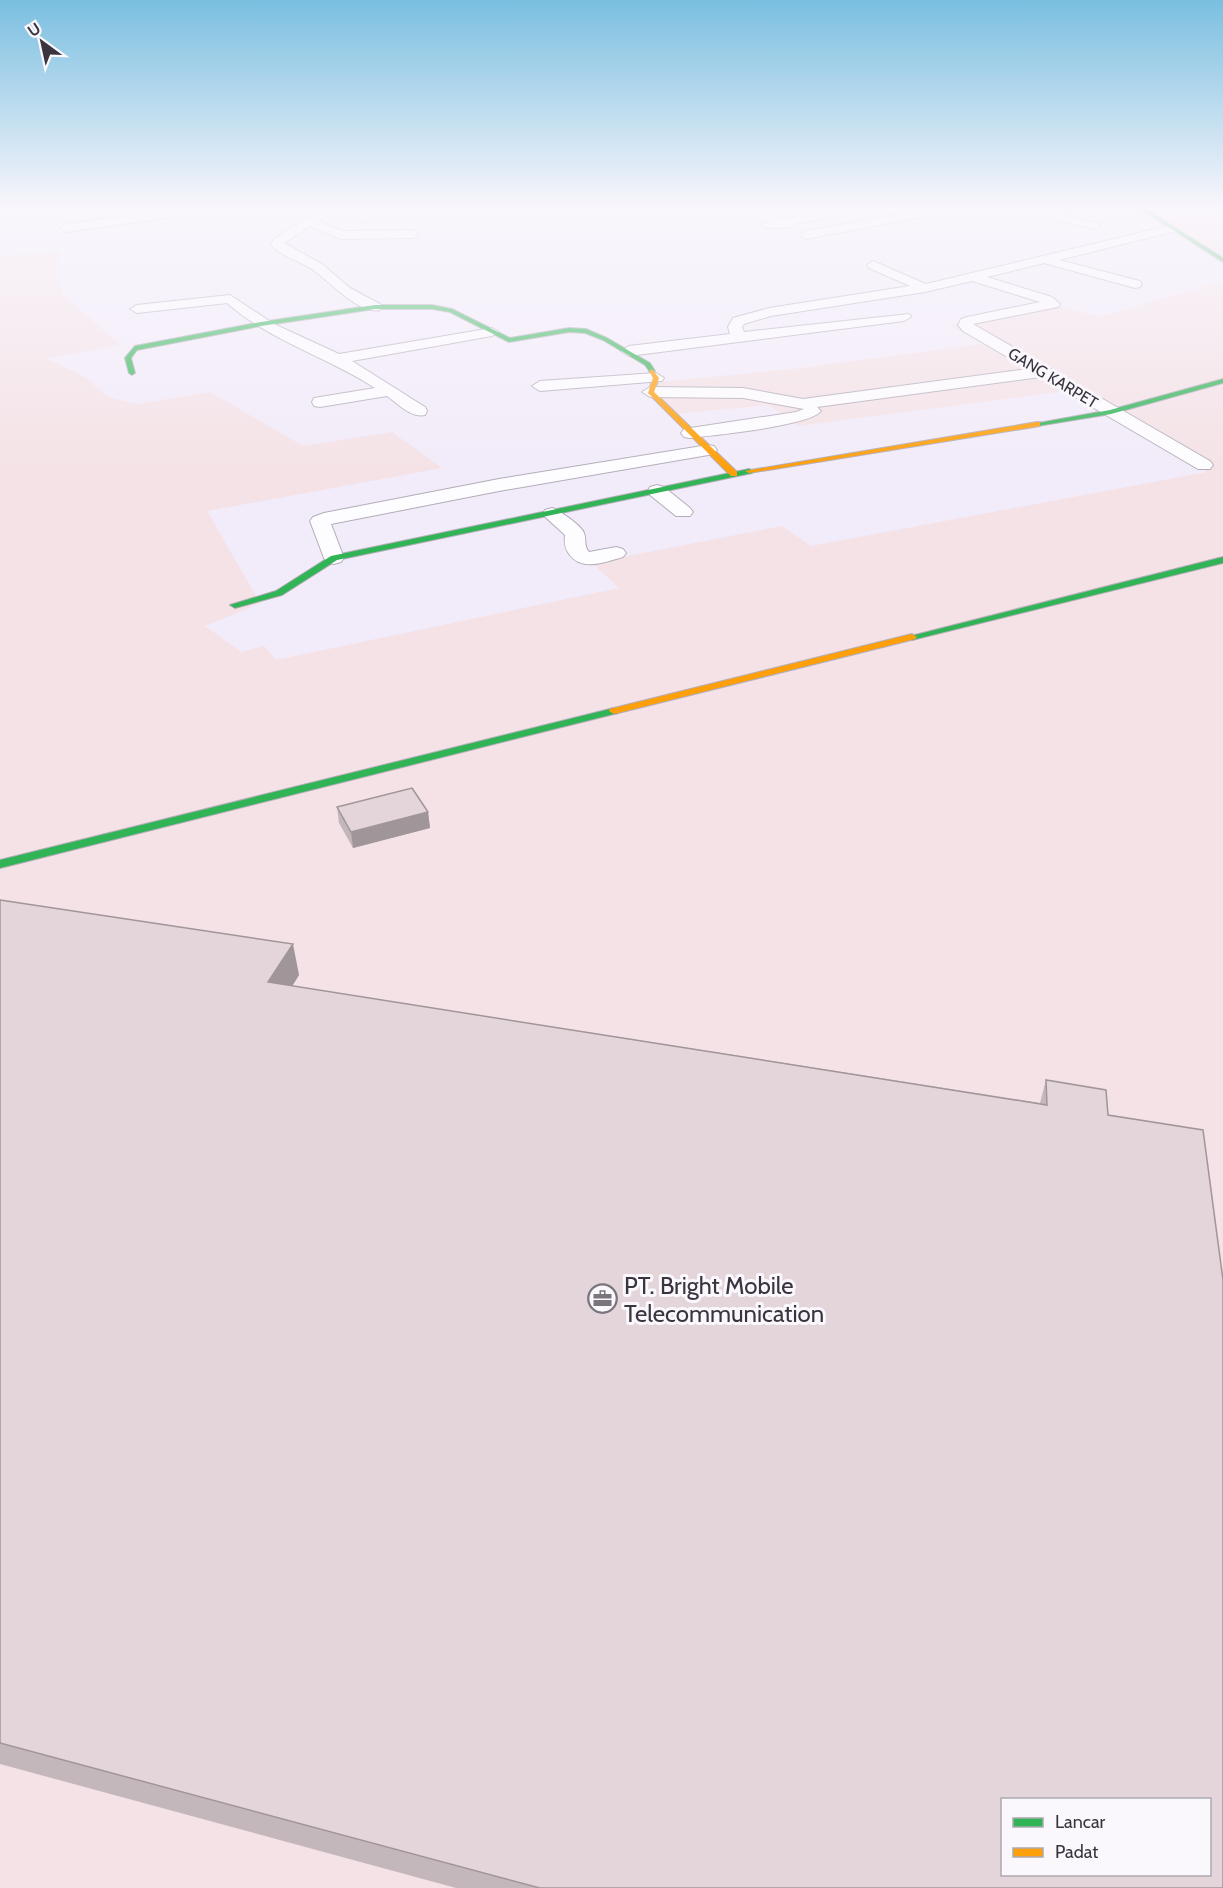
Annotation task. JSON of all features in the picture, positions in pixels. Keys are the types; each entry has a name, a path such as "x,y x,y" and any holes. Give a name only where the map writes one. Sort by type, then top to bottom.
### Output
{"street":[{"path":"222,294 261,324 284,337 337,359 419,411"},
{"path":"351,294 375,307"},
{"path":"738,338 735,327 738,321 770,312 890,294"},
{"path":"891,294 919,303"},
{"name":"GANG KARPET","path":"1024,294 1053,304 972,320 965,325 1204,465"},
{"path":"137,309 230,299"},
{"path":"132,373 128,358 135,348 261,324 375,307 432,307 452,312 499,336"},
{"path":"629,351 904,317"},
{"path":"337,359 499,336 569,330 586,332 629,351 648,364 653,385 690,433 734,474"},
{"path":"695,344 711,357"},
{"path":"540,386 653,385 742,393 803,404 1044,372"},
{"path":"235,605 279,593 334,558 734,474 1111,412 1223,381"},
{"path":"320,402 390,391"},
{"path":"690,433 803,416 835,399"},
{"path":"334,558 320,521 324,519 500,485 708,450"},
{"path":"657,490 683,512"},
{"path":"552,514 575,534 573,541 576,551 585,559 616,553"},
{"path":"0,864 1223,560"}],"shaded area":[{"path":"0,294 63,294 120,345 46,358 87,378 107,397 138,404 210,392 303,446 392,432 442,468 207,511 260,603 205,626 241,652 264,646 276,660 619,588 592,563 782,526 811,546 1207,472 1198,463 1073,390 799,426 768,405 675,414 649,383 801,368 983,344 950,325 1053,304 1099,317 1177,294 1223,294 1223,1888 0,1888"}],"building":[{"path":"412,788 428,812 351,832 337,807"},
{"name":"PT. Bright Mobile Telecommunication","path":"0,900 293,944 268,982 1047,1105 1046,1080 1106,1090 1108,1115 1203,1130 1223,1280 1223,1888 540,1888 0,1743"}],"traffic: fast":[{"path":"132,373 128,358 135,348 261,324 375,307 432,307 452,311 509,340 569,330 586,331 605,339 648,364 652,371"},
{"path":"1037,424 1111,412 1223,381"},
{"path":"235,605 279,593 334,558 749,471"},
{"path":"912,637 1223,560"},
{"path":"0,864 614,711"}],"traffic: slow":[{"path":"652,371 656,378 650,392 734,474"},
{"path":"749,471 1037,424"},
{"path":"614,711 912,637"}],"place":[{"name":"PT. Bright Mobile Telecommunication","path":"603,1299"}]}
